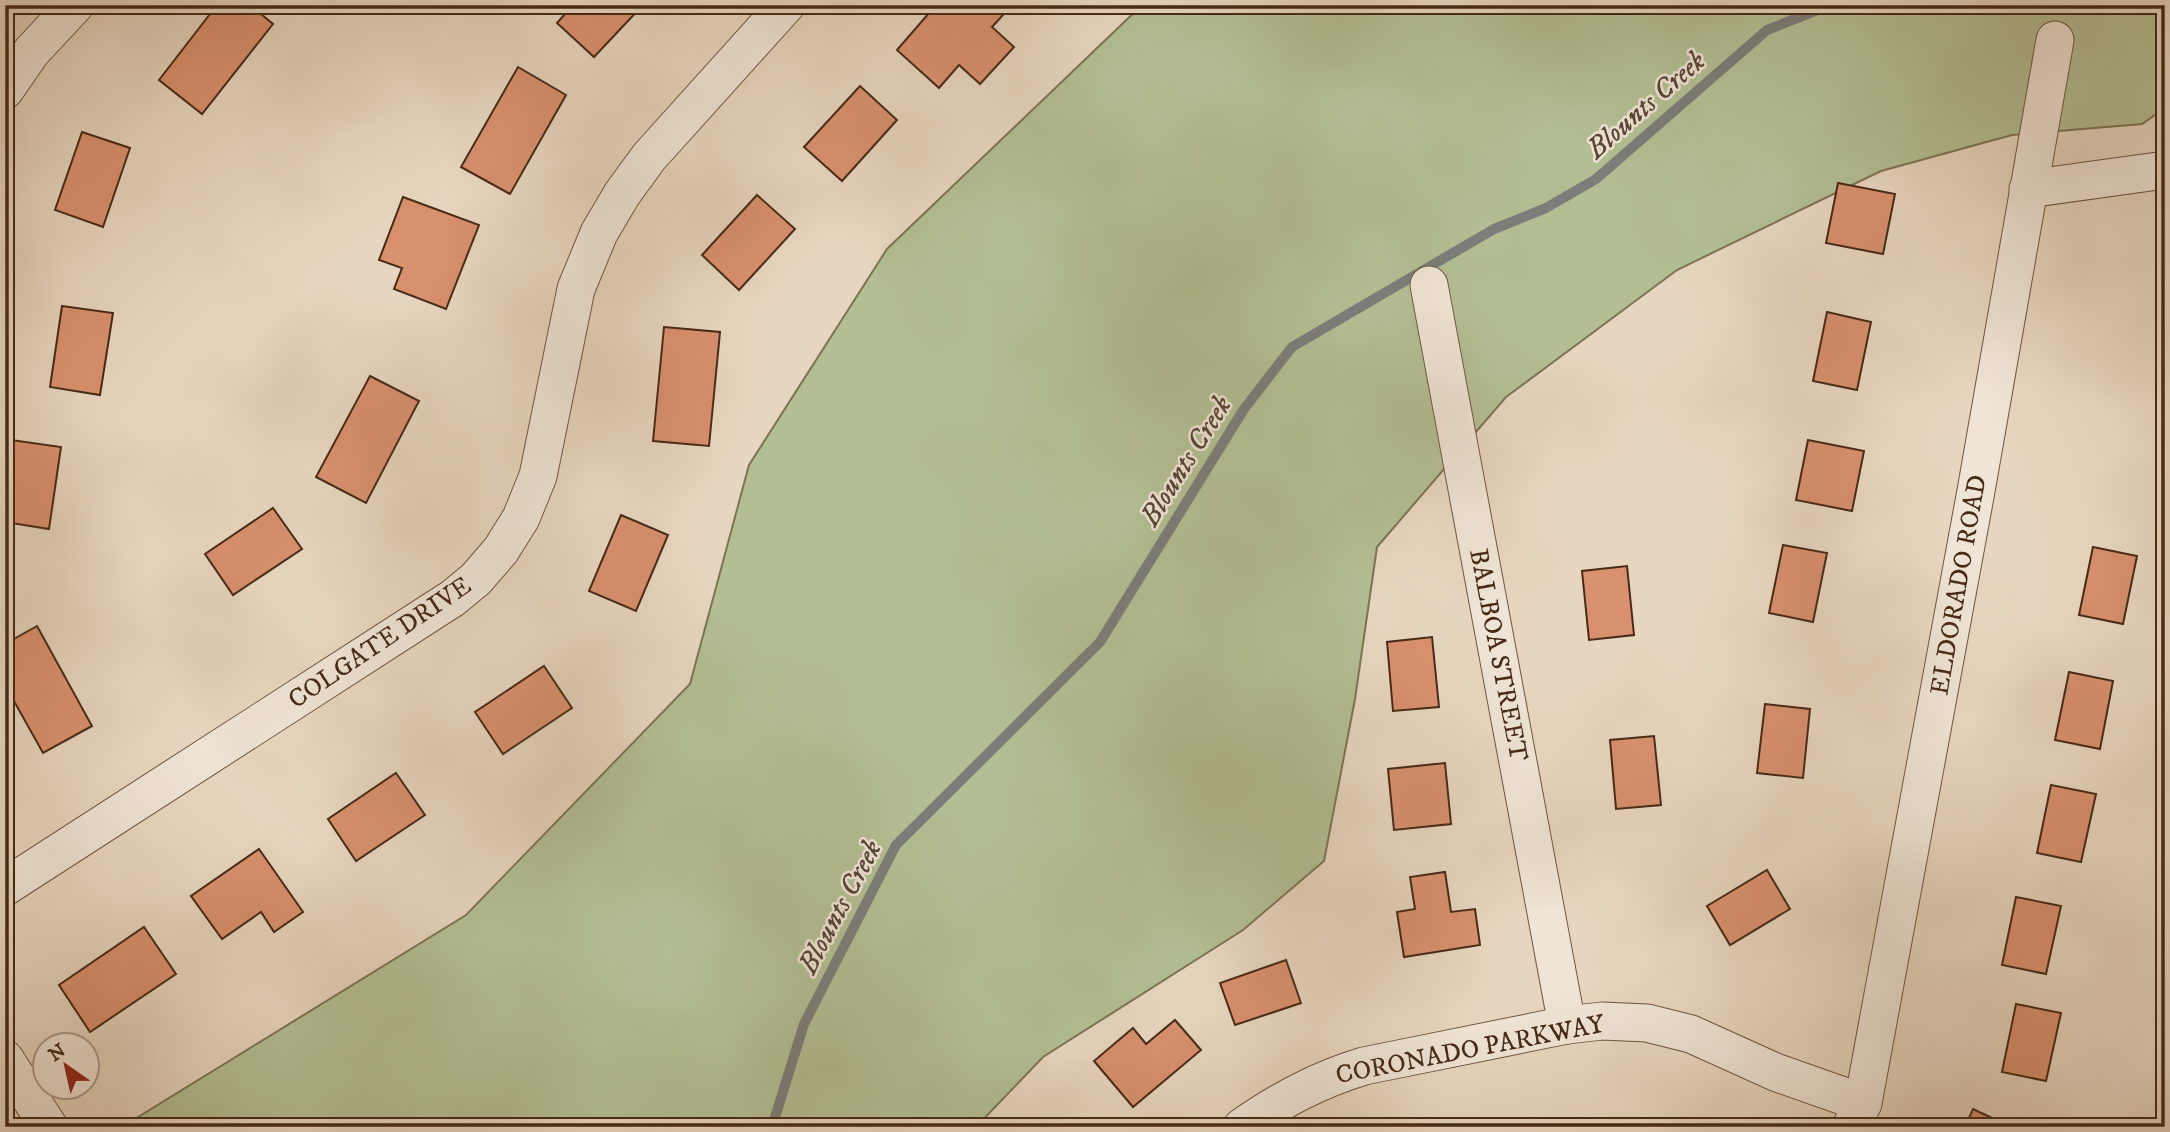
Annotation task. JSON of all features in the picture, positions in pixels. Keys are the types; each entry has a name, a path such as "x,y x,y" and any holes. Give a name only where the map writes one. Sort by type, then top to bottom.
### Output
{"street":[{"path":"5,90 32,51 75,5"},
{"name":"COLGATE DRIVE","path":"5,887 453,598 476,579 501,550 521,518 538,476 573,301 599,233 622,194 649,157 786,5"},
{"name":"ELDORADO ROAD","path":"1857,1115 1976,491 2054,40"},
{"path":"2028,189 2165,170"},
{"name":"BALBOA STREET","path":"1429,285 1567,1025"},
{"name":"CORONADO PARKWAY","path":"1242,1127 1286,1097 1340,1073 1567,1025 1602,1021 1647,1023 1691,1034 1774,1072 1857,1115"},
{"path":"5,1059 49,1127"}],"green space":[{"path":"1142,5 2165,5 2165,108 2142,124 2012,135 1881,171 1677,270 1506,397 1377,547 1355,699 1324,861 1243,930 1043,1057 976,1127 122,1127 466,915 690,684 749,465 887,249"}],"building":[{"path":"217,5 250,5 273,24 202,114 159,80"},
{"path":"573,5 643,5 594,57 557,23"},
{"path":"936,5 1012,5 992,27 1014,47 980,84 959,65 939,88 897,50"},
{"path":"518,67 566,95 510,194 461,167"},
{"path":"860,86 897,120 842,181 804,147"},
{"path":"82,132 130,148 103,227 55,210"},
{"path":"1838,183 1895,194 1883,254 1826,243"},
{"path":"757,195 795,229 739,290 702,255"},
{"path":"403,197 479,225 446,309 394,289 402,268 379,260"},
{"path":"62,306 113,313 100,395 50,387"},
{"path":"1827,312 1871,322 1857,390 1813,381"},
{"path":"664,327 720,332 709,446 653,441"},
{"path":"370,376 419,401 366,503 316,477"},
{"path":"11,440 61,447 49,529 5,522 5,477"},
{"path":"1808,440 1864,451 1852,511 1796,500"},
{"path":"273,508 302,549 233,595 205,554"},
{"path":"621,515 668,535 636,611 589,591"},
{"path":"1783,545 1827,553 1813,622 1769,613"},
{"path":"2093,547 2137,556 2123,624 2079,615"},
{"path":"1627,566 1634,635 1589,640 1582,571"},
{"path":"37,626 92,726 43,753 5,685 5,644"},
{"path":"1432,637 1439,707 1393,711 1387,642"},
{"path":"544,666 572,708 503,754 475,712"},
{"path":"2069,672 2113,681 2100,749 2055,740"},
{"path":"1765,704 1810,709 1803,778 1757,773"},
{"path":"1654,736 1661,805 1616,809 1610,740"},
{"path":"1445,763 1451,824 1394,830 1388,769"},
{"path":"396,773 425,815 356,861 328,819"},
{"path":"2051,785 2096,794 2081,862 2037,853"},
{"path":"259,849 303,912 274,932 261,912 222,939 191,896"},
{"path":"1767,870 1790,909 1730,945 1707,906"},
{"path":"1445,872 1451,912 1475,909 1480,945 1404,957 1397,912 1415,909 1410,877"},
{"path":"2016,897 2061,906 2046,974 2002,965"},
{"path":"144,927 176,974 93,1030 89,1030 59,985"},
{"path":"1286,960 1301,1003 1235,1025 1220,983"},
{"path":"2016,1004 2061,1013 2046,1081 2002,1072"},
{"path":"1175,1020 1201,1050 1133,1107 1094,1061 1133,1028 1146,1044"},
{"path":"1973,1109 2011,1127 1965,1127"}],"waterway":[{"name":"Blounts Creek","path":"772,1127 804,1024 896,845 1100,642 1244,409 1292,347 1494,229 1546,208 1596,179 1767,30 1830,5"}]}
